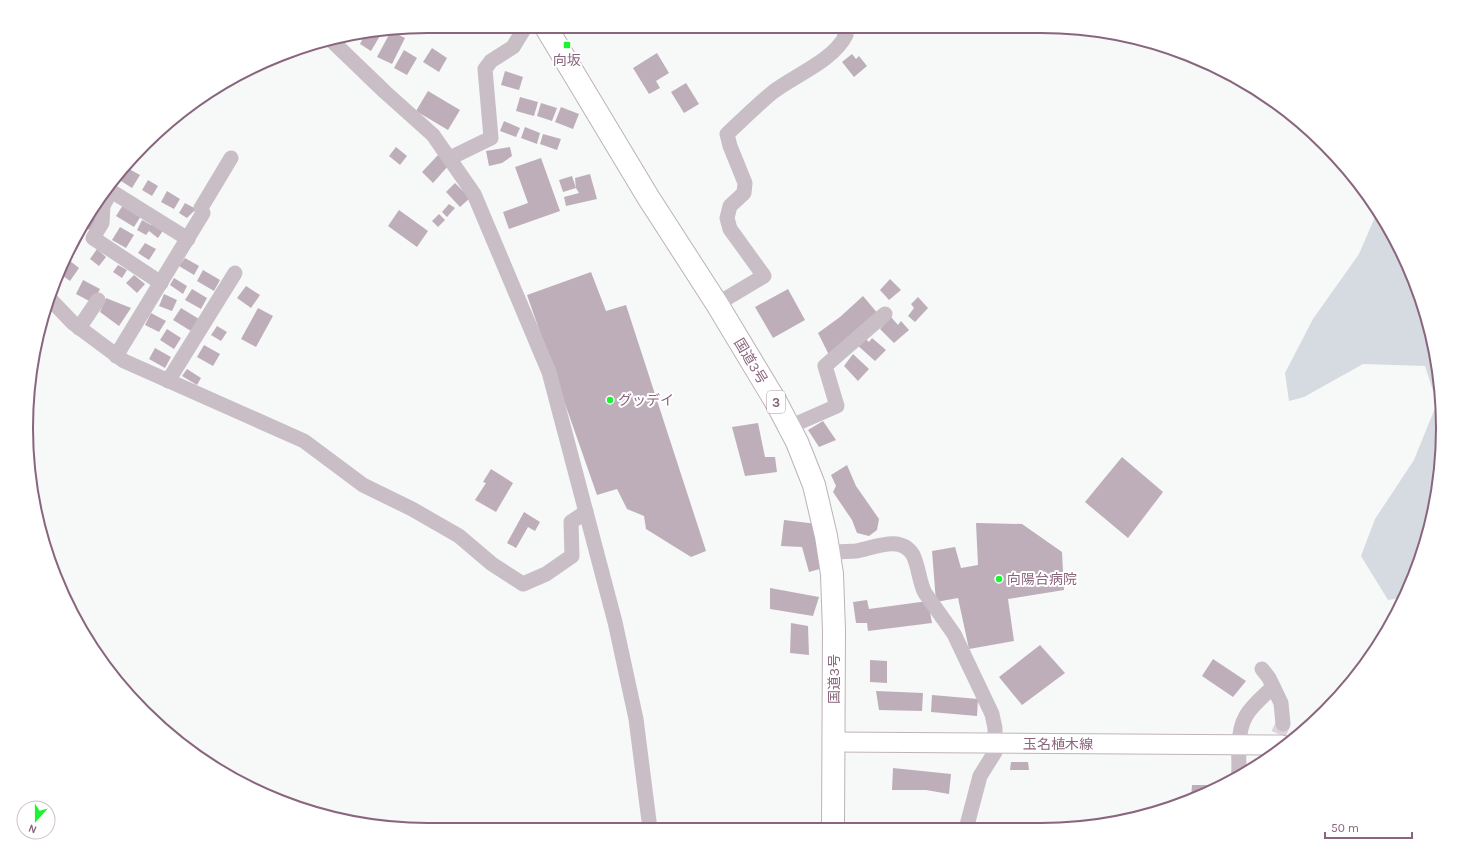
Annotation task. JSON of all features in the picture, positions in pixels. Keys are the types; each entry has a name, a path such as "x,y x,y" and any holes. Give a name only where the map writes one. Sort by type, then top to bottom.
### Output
{"highway":[{"name":"国道3号","path":"549,33 648,197 717,304 776,402 797,442 814,485 826,536 832,574 834,631 833,823"}],"main road":[{"name":"玉名植木線","path":"834,742 1275,745"}],"street":[{"path":"450,158 491,138 485,69 491,61 513,47 522,33"},
{"path":"717,304 764,276 730,229 726,218 730,206 744,193 745,183 730,146 727,134 773,92 832,52 842,42 846,35 845,33"},
{"path":"335,44 385,92 433,135 474,194 549,372 615,622 636,719 649,823"},
{"path":"116,356 188,239 203,213 201,208 231,158"},
{"path":"112,192 188,239"},
{"path":"106,201 103,206 102,223 93,238 161,283"},
{"path":"168,382 235,273"},
{"path":"79,328 98,300"},
{"path":"53,303 73,324 124,361 304,442 363,485 412,509 460,536 492,564 523,584 546,574 572,556 571,522 586,512"},
{"path":"789,427 838,406 825,366 885,314"},
{"path":"829,553 856,551 890,543 899,544 913,555 922,586 954,634 992,714 995,728 995,752 980,776 968,823"},
{"path":"1262,669 1281,703 1283,724"},
{"path":"1239,769 1238,745 1242,722 1250,708 1273,687"}],"shaded area":[{"path":"1375,218 1395,253 1415,301 1423,326 1433,376 1434,395 1425,366 1363,364 1304,397 1289,401 1285,373 1313,319 1359,254"},
{"path":"1435,407 1436,428 1433,480 1423,530 1406,579 1397,598 1388,600 1361,556 1375,519 1414,460"}],"building":[{"path":"398,34 405,38 392,64 377,57 389,35"},
{"path":"380,36 371,51 360,44 363,39"},
{"path":"432,48 447,58 439,72 423,62"},
{"path":"404,50 417,58 407,75 394,68"},
{"path":"657,53 669,73 656,81 660,88 649,94 633,68"},
{"path":"852,54 856,59 859,56 867,66 854,77 842,62"},
{"path":"505,71 523,77 519,90 501,85"},
{"path":"686,83 699,104 684,113 671,92"},
{"path":"428,91 460,110 448,130 416,111"},
{"path":"520,97 538,102 534,116 516,111"},
{"path":"541,103 557,108 552,121 537,116"},
{"path":"561,107 579,114 573,129 555,122"},
{"path":"504,121 520,128 516,137 500,131"},
{"path":"525,127 540,133 537,144 521,138"},
{"path":"543,134 561,139 557,150 540,144"},
{"path":"396,147 407,156 400,165 389,156"},
{"path":"510,147 512,156 502,163 489,166 486,151"},
{"path":"438,155 449,165 433,183 422,172"},
{"path":"541,158 560,211 509,229 503,212 528,203 515,167"},
{"path":"130,169 140,175 132,188 121,181"},
{"path":"590,174 597,199 566,206 564,197 579,193 576,188 575,178"},
{"path":"572,176 576,188 563,192 559,180"},
{"path":"148,180 158,186 152,196 142,190"},
{"path":"455,183 470,198 460,207 446,192"},
{"path":"167,191 180,199 174,209 161,202"},
{"path":"185,203 196,209 187,218 179,213"},
{"path":"449,204 455,208 447,217 442,212"},
{"path":"123,205 141,216 134,227 116,216"},
{"path":"399,210 428,231 417,247 388,226"},
{"path":"439,214 445,220 438,227 432,221"},
{"path":"94,218 96,219 90,230 87,229"},
{"path":"142,220 151,225 153,221 164,229 158,238 149,231 146,235 137,230"},
{"path":"120,227 134,235 126,248 112,240"},
{"path":"82,237 83,238 76,249"},
{"path":"145,243 156,249 149,260 138,253"},
{"path":"97,249 106,257 99,266 90,259"},
{"path":"185,258 199,266 194,275 179,266"},
{"path":"70,261 79,268 70,281 63,276"},
{"path":"118,265 127,270 122,278 113,272"},
{"path":"203,270 220,280 214,291 197,281"},
{"name":"グッデイ","path":"591,272 606,311 626,305 706,551 691,557 646,529 644,516 627,509 617,489 597,495 527,295"},
{"path":"134,275 145,284 137,293 126,283"},
{"path":"174,278 187,286 183,294 170,285"},
{"path":"890,279 901,290 889,300 880,290"},
{"path":"83,280 100,289 93,303 76,294"},
{"path":"246,286 260,295 251,308 237,298"},
{"path":"192,289 207,298 201,309 185,300"},
{"path":"788,289 805,320 773,338 755,307"},
{"path":"164,294 177,300 172,311 159,306"},
{"path":"863,296 879,315 829,355 818,333 840,317"},
{"path":"918,297 928,308 915,322 908,316 914,308 911,304"},
{"path":"106,298 131,308 119,326 100,312"},
{"path":"181,308 199,319 191,331 173,320"},
{"path":"258,308 273,316 256,347 241,339"},
{"path":"151,313 166,321 159,332 145,325"},
{"path":"891,317 898,325 901,321 909,330 894,343 880,329"},
{"path":"217,326 227,332 221,341 211,335"},
{"path":"167,329 181,338 174,349 160,340"},
{"path":"863,336 869,342 872,338 886,350 875,361 856,344"},
{"path":"204,345 220,354 213,366 197,357"},
{"path":"155,348 171,357 165,368 149,359"},
{"path":"853,354 869,369 858,381 844,366"},
{"path":"187,369 201,378 197,385 182,376"},
{"path":"823,421 836,440 819,447 808,430"},
{"path":"758,423 765,457 775,457 777,472 745,476 732,427"},
{"path":"1122,457 1163,492 1128,538 1085,502"},
{"path":"847,465 856,486 879,519 877,530 869,536 857,533 852,520 833,492 836,486 831,475"},
{"path":"491,469 513,483 496,512 475,500 486,483 483,482"},
{"path":"524,512 540,522 535,531 528,527 516,548 507,543"},
{"path":"784,520 817,524 823,568 809,572 802,547 781,546"},
{"name":"向陽台病院","path":"976,523 1022,524 1062,552 1064,590 1008,599 1014,641 969,649 958,598 936,602 932,551 955,547 961,568 978,565"},
{"path":"770,588 819,597 813,616 770,609"},
{"path":"867,600 869,609 928,601 932,623 868,631 867,623 856,623 853,602"},
{"path":"791,623 808,626 809,655 790,653"},
{"path":"1040,645 1065,673 1022,705 999,677"},
{"path":"1213,659 1246,681 1233,697 1202,676"},
{"path":"870,660 887,661 887,683 870,682"},
{"path":"876,691 923,693 922,711 879,710"},
{"path":"932,695 978,699 977,716 931,712"},
{"path":"1011,762 1028,762 1029,770 1010,770"},
{"path":"893,768 951,774 949,794 926,790 892,790"},
{"path":"1192,785 1209,785 1192,793"}],"tunnel":[{"path":"1273,747 1283,724"}],"place":[{"name":"向坂","path":"567,45"},
{"name":"グッデイ","path":"610,400"},
{"name":"向陽台病院","path":"999,579"}]}
